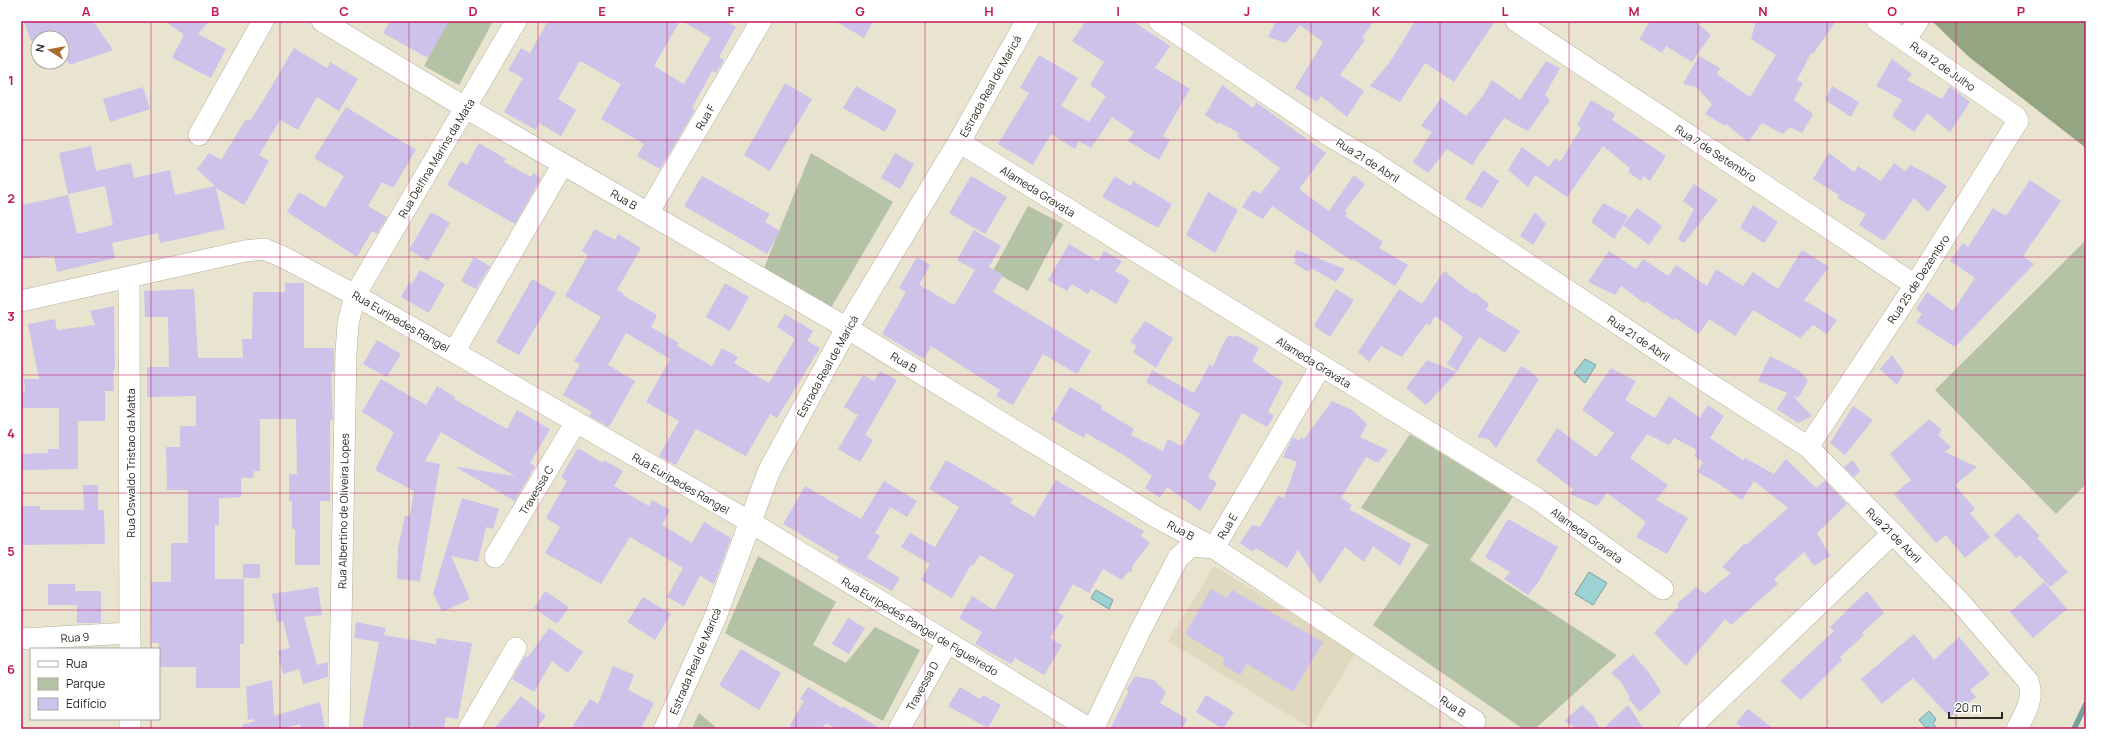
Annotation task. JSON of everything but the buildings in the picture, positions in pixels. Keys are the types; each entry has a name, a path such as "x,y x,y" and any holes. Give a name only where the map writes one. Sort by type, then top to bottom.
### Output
{"main road":[{"name":"Estrada Real de Maricá","path":"665,729 715,618 769,471 847,328 959,142 1027,21"}],"street":[{"path":"199,135 263,21"},
{"name":"Rua B","path":"322,21 466,108 847,328 1156,517 1214,548 1475,721"},
{"name":"Rua Delfina Marins da Mata","path":"355,295 516,21"},
{"name":"Rua F","path":"648,213 761,21"},
{"name":"Rua 21 de Abril","path":"1159,21 1328,135 1369,159 1668,357 1808,447 1960,602 2028,681 2032,691 2028,706 2017,729"},
{"name":"Rua 7 de Setembro","path":"1516,21 1915,285"},
{"name":"Rua 12 de Julho","path":"1877,21 2008,111"},
{"path":"1906,40 1918,21"},
{"name":"Rua 25 de Dezembro","path":"1808,447 1915,285 2018,121 2016,117 2008,111"},
{"name":"Alameda Gravata","path":"959,142 1536,498 1663,589"},
{"path":"454,352 563,164"},
{"name":"Rua Euripedes Rangel","path":"21,301 245,251 264,250 283,257 355,295 750,522"},
{"name":"Rua Oswaldo Tristao da Matta","path":"129,278 130,641"},
{"name":"Rua Albertino de Oliveira Lopes","path":"339,729 346,353 348,324 355,295"},
{"name":"Rua E","path":"1092,729 1178,558 1191,546 1214,548 1321,366"},
{"name":"Travessa C","path":"494,557 576,422"},
{"name":"Rua Euripedes Pangel de Figueiredo","path":"750,522 947,643 1092,729"},
{"path":"1689,729 1892,534"},
{"name":"Rua 9","path":"21,639 130,641"},
{"name":"Travessa D","path":"899,729 947,643"},
{"path":"469,729 516,648"}],"shaded area":[{"path":"1214,566 1356,653 1310,728 1168,641"}],"green space":[{"path":"448,21 493,21 459,85 424,66"},
{"path":"1935,21 2086,21 2086,148 1969,57 1934,23"},
{"path":"811,153 893,202 831,308 764,268"},
{"path":"1028,206 1063,224 1028,291 993,271"},
{"path":"2086,240 2086,484 2056,514 1935,390"},
{"path":"1410,434 1513,497 1470,560 1617,655 1535,729 1523,729 1373,625 1429,545 1361,508"},
{"path":"758,556 836,602 813,645 846,663 875,627 920,650 883,721 725,633"},
{"path":"699,713 718,729 692,729"}],"water":[{"path":"1585,359 1596,365 1585,383 1574,373"},
{"path":"1589,572 1607,583 1593,605 1575,594"},
{"path":"1096,590 1113,600 1109,609 1091,598"},
{"path":"1929,711 1936,719 1933,724 1938,729 1930,729 1928,726 1926,728 1919,720"}],"waterway":[{"path":"2074,729 2086,704"}]}
